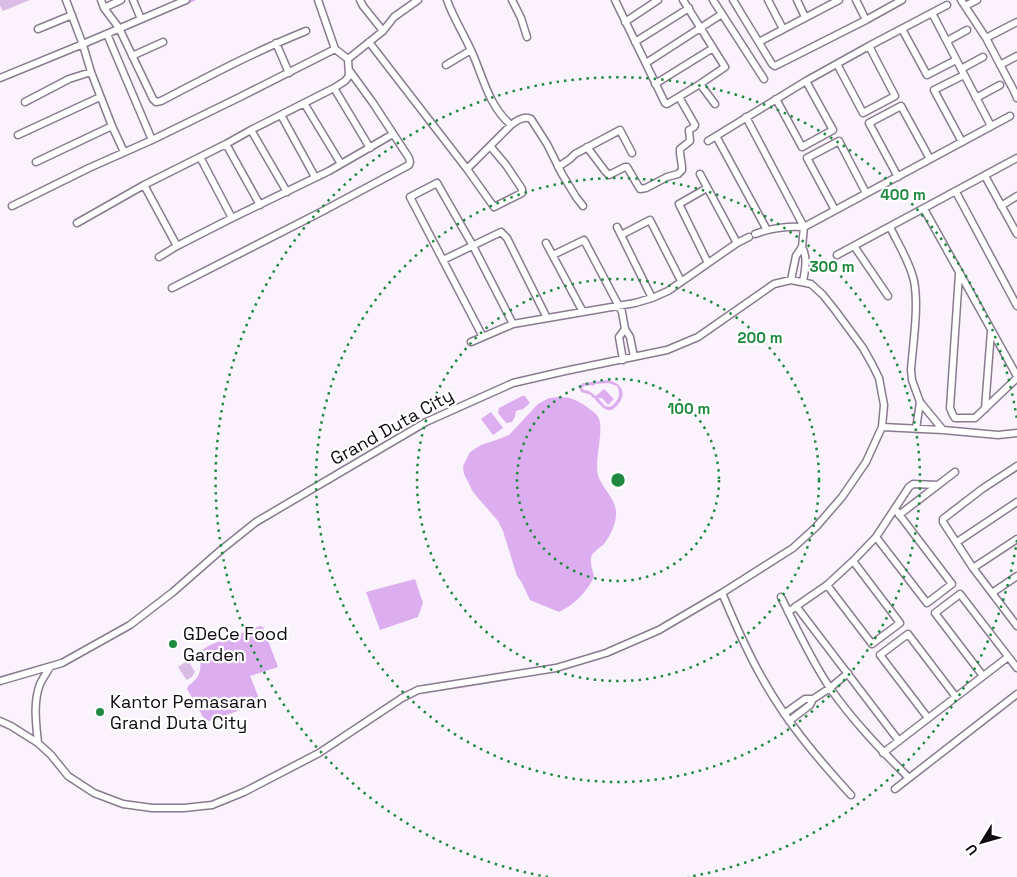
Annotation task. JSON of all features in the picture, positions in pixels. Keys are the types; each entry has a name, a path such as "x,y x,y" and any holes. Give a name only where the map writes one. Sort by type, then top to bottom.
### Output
{"street":[{"path":"66,0 83,45 90,72 124,152"},
{"path":"100,0 120,30 153,100 156,102 160,102 231,64 306,31"},
{"path":"104,8 121,0"},
{"path":"133,0 141,19"},
{"path":"0,78 120,30 186,0"},
{"path":"77,223 144,185 334,88 347,79 349,76 348,59 335,49 318,0"},
{"path":"360,0 383,31"},
{"path":"348,59 383,31 392,18 418,0"},
{"path":"447,0 471,50 496,110 510,125"},
{"path":"512,0 522,18 527,37"},
{"path":"615,0 666,103 679,98 725,68 683,0"},
{"path":"625,22 658,0"},
{"path":"713,0 764,79"},
{"path":"733,0 772,64 776,66 902,0"},
{"path":"768,0 783,29"},
{"path":"797,0 805,17"},
{"path":"759,42 827,3 838,0"},
{"path":"856,0 866,20"},
{"path":"977,0 963,3 1016,90 1017,98"},
{"path":"708,141 806,81 947,5"},
{"path":"635,42 688,8"},
{"path":"932,13 991,126"},
{"path":"646,63 722,14"},
{"path":"38,29 72,15"},
{"path":"986,38 1017,22"},
{"path":"902,29 927,75 956,60"},
{"path":"947,41 968,30"},
{"path":"107,35 152,140"},
{"path":"132,56 163,42"},
{"path":"369,42 494,207 522,193 522,189 490,146"},
{"path":"276,43 289,73"},
{"path":"837,64 863,113 895,96 869,46"},
{"path":"655,84 713,48"},
{"path":"12,206 152,140 335,49"},
{"path":"446,65 471,50"},
{"path":"1000,65 1017,56"},
{"path":"962,142 934,90 983,57"},
{"path":"172,288 322,212 407,166 410,162 408,158 349,69"},
{"path":"25,102 70,79 90,72"},
{"path":"776,99 802,146 833,130 806,81"},
{"path":"700,84 715,104"},
{"path":"976,98 1000,85"},
{"path":"334,88 370,148"},
{"path":"18,136 100,97"},
{"path":"587,147 609,175 627,167 640,189 678,174 682,170 680,149 690,142 689,130 695,125 679,98"},
{"path":"304,103 341,164"},
{"path":"898,177 869,124 877,119 901,106 930,159"},
{"path":"281,114 315,177"},
{"path":"471,342 513,324 635,303 652,298 668,291 752,235 789,226 804,227 1010,116"},
{"path":"466,169 510,125 525,117 530,118 583,206"},
{"path":"746,117 804,227 802,246 796,256 791,280"},
{"path":"36,162 112,126"},
{"path":"251,130 287,192"},
{"path":"558,167 575,154 620,130 632,153"},
{"path":"159,257 177,246 341,164 393,134"},
{"path":"716,136 767,230"},
{"path":"835,210 807,158 839,141 866,194"},
{"path":"226,144 260,205"},
{"path":"200,157 232,218"},
{"path":"837,255 1017,158"},
{"path":"700,174 737,244"},
{"path":"985,176 1017,233"},
{"path":"483,337 410,196 437,183 473,246 513,324"},
{"path":"144,185 177,246"},
{"path":"707,188 679,204 708,263"},
{"path":"956,192 1017,306"},
{"path":"1001,206 1017,196"},
{"path":"924,209 1017,377 975,418 955,418 950,408 959,274"},
{"path":"621,235 650,220 681,281"},
{"path":"617,227 652,298"},
{"path":"890,227 914,280 916,299 912,380 920,402 943,430"},
{"path":"443,260 501,232 507,238 547,318"},
{"path":"552,255 584,240 622,312 634,357"},
{"path":"546,243 582,312"},
{"path":"802,246 806,253 804,282"},
{"path":"854,246 888,296"},
{"name":"Grand Duta City","path":"0,681 62,663 130,625 173,592 256,522 426,422 513,384 667,350 698,337 774,284 791,280 804,282 812,284 823,294 863,348 879,378 884,405 882,427"},
{"path":"623,360 619,337 625,329"},
{"path":"985,409 991,330"},
{"path":"916,429 920,402"},
{"path":"0,721 38,743 51,755 68,776 94,793 123,804 152,808 184,808 212,805 244,792 319,753 402,698 418,690 556,668 606,654 659,630 793,548 816,527 842,497 866,462 882,427 998,435 1017,433"},
{"path":"1017,466 943,518 943,522 958,542 973,568 1017,626"},
{"path":"899,515 955,472"},
{"path":"788,612 827,585 853,562 876,537 909,487 913,484 938,485"},
{"path":"958,542 1017,502"},
{"path":"876,537 927,603 952,584 895,509"},
{"path":"973,568 1017,539"},
{"path":"827,585 872,644 900,623 853,562"},
{"path":"992,593 1017,576"},
{"path":"722,593 757,669 784,714 822,763 852,795"},
{"path":"983,676 935,613 960,594 1017,668"},
{"path":"780,596 830,688 855,720 909,778"},
{"path":"796,606 899,741"},
{"path":"928,718 880,655 908,634 956,697"},
{"path":"884,753 1008,656"},
{"path":"38,743 37,697 41,683 50,666"},
{"path":"789,721 810,705 813,699 848,673"},
{"path":"895,789 1017,694"},
{"path":"784,714 806,699 813,699"}],"shaded area":[{"path":"0,0 30,0 3,11 0,6"},
{"path":"613,381 622,389 621,400 611,410 606,410 591,395 581,392 579,387 583,383","holes":["608,383 617,386 618,398 610,407 605,406 598,398 602,398 608,405 614,399 604,389 596,396 582,388 584,386"]},
{"path":"525,396 530,403 523,409 516,411 512,422 506,423 498,413 499,408"},
{"path":"559,397 577,401 592,410 598,417 600,428 597,461 598,475 615,505 616,516 608,538 594,552 591,558 594,577 591,583 575,602 559,612 530,600 517,576 498,521 473,492 464,474 463,466 470,452 481,445 509,435 538,404 549,398"},
{"path":"491,412 503,428 493,435 481,419"},
{"path":"415,579 423,603 418,617 380,630 366,592"},
{"path":"260,626 263,627 278,667 250,676 261,703 206,722 187,689 199,675 199,652 210,645"},
{"path":"188,660 195,672 187,680 178,667"}],"waterway":[{"path":"180,6 194,0"}],"place":[{"name":"GDeCe Food Garden","path":"173,644"},
{"name":"Kantor Pemasaran Grand Duta City","path":"100,712"}]}
